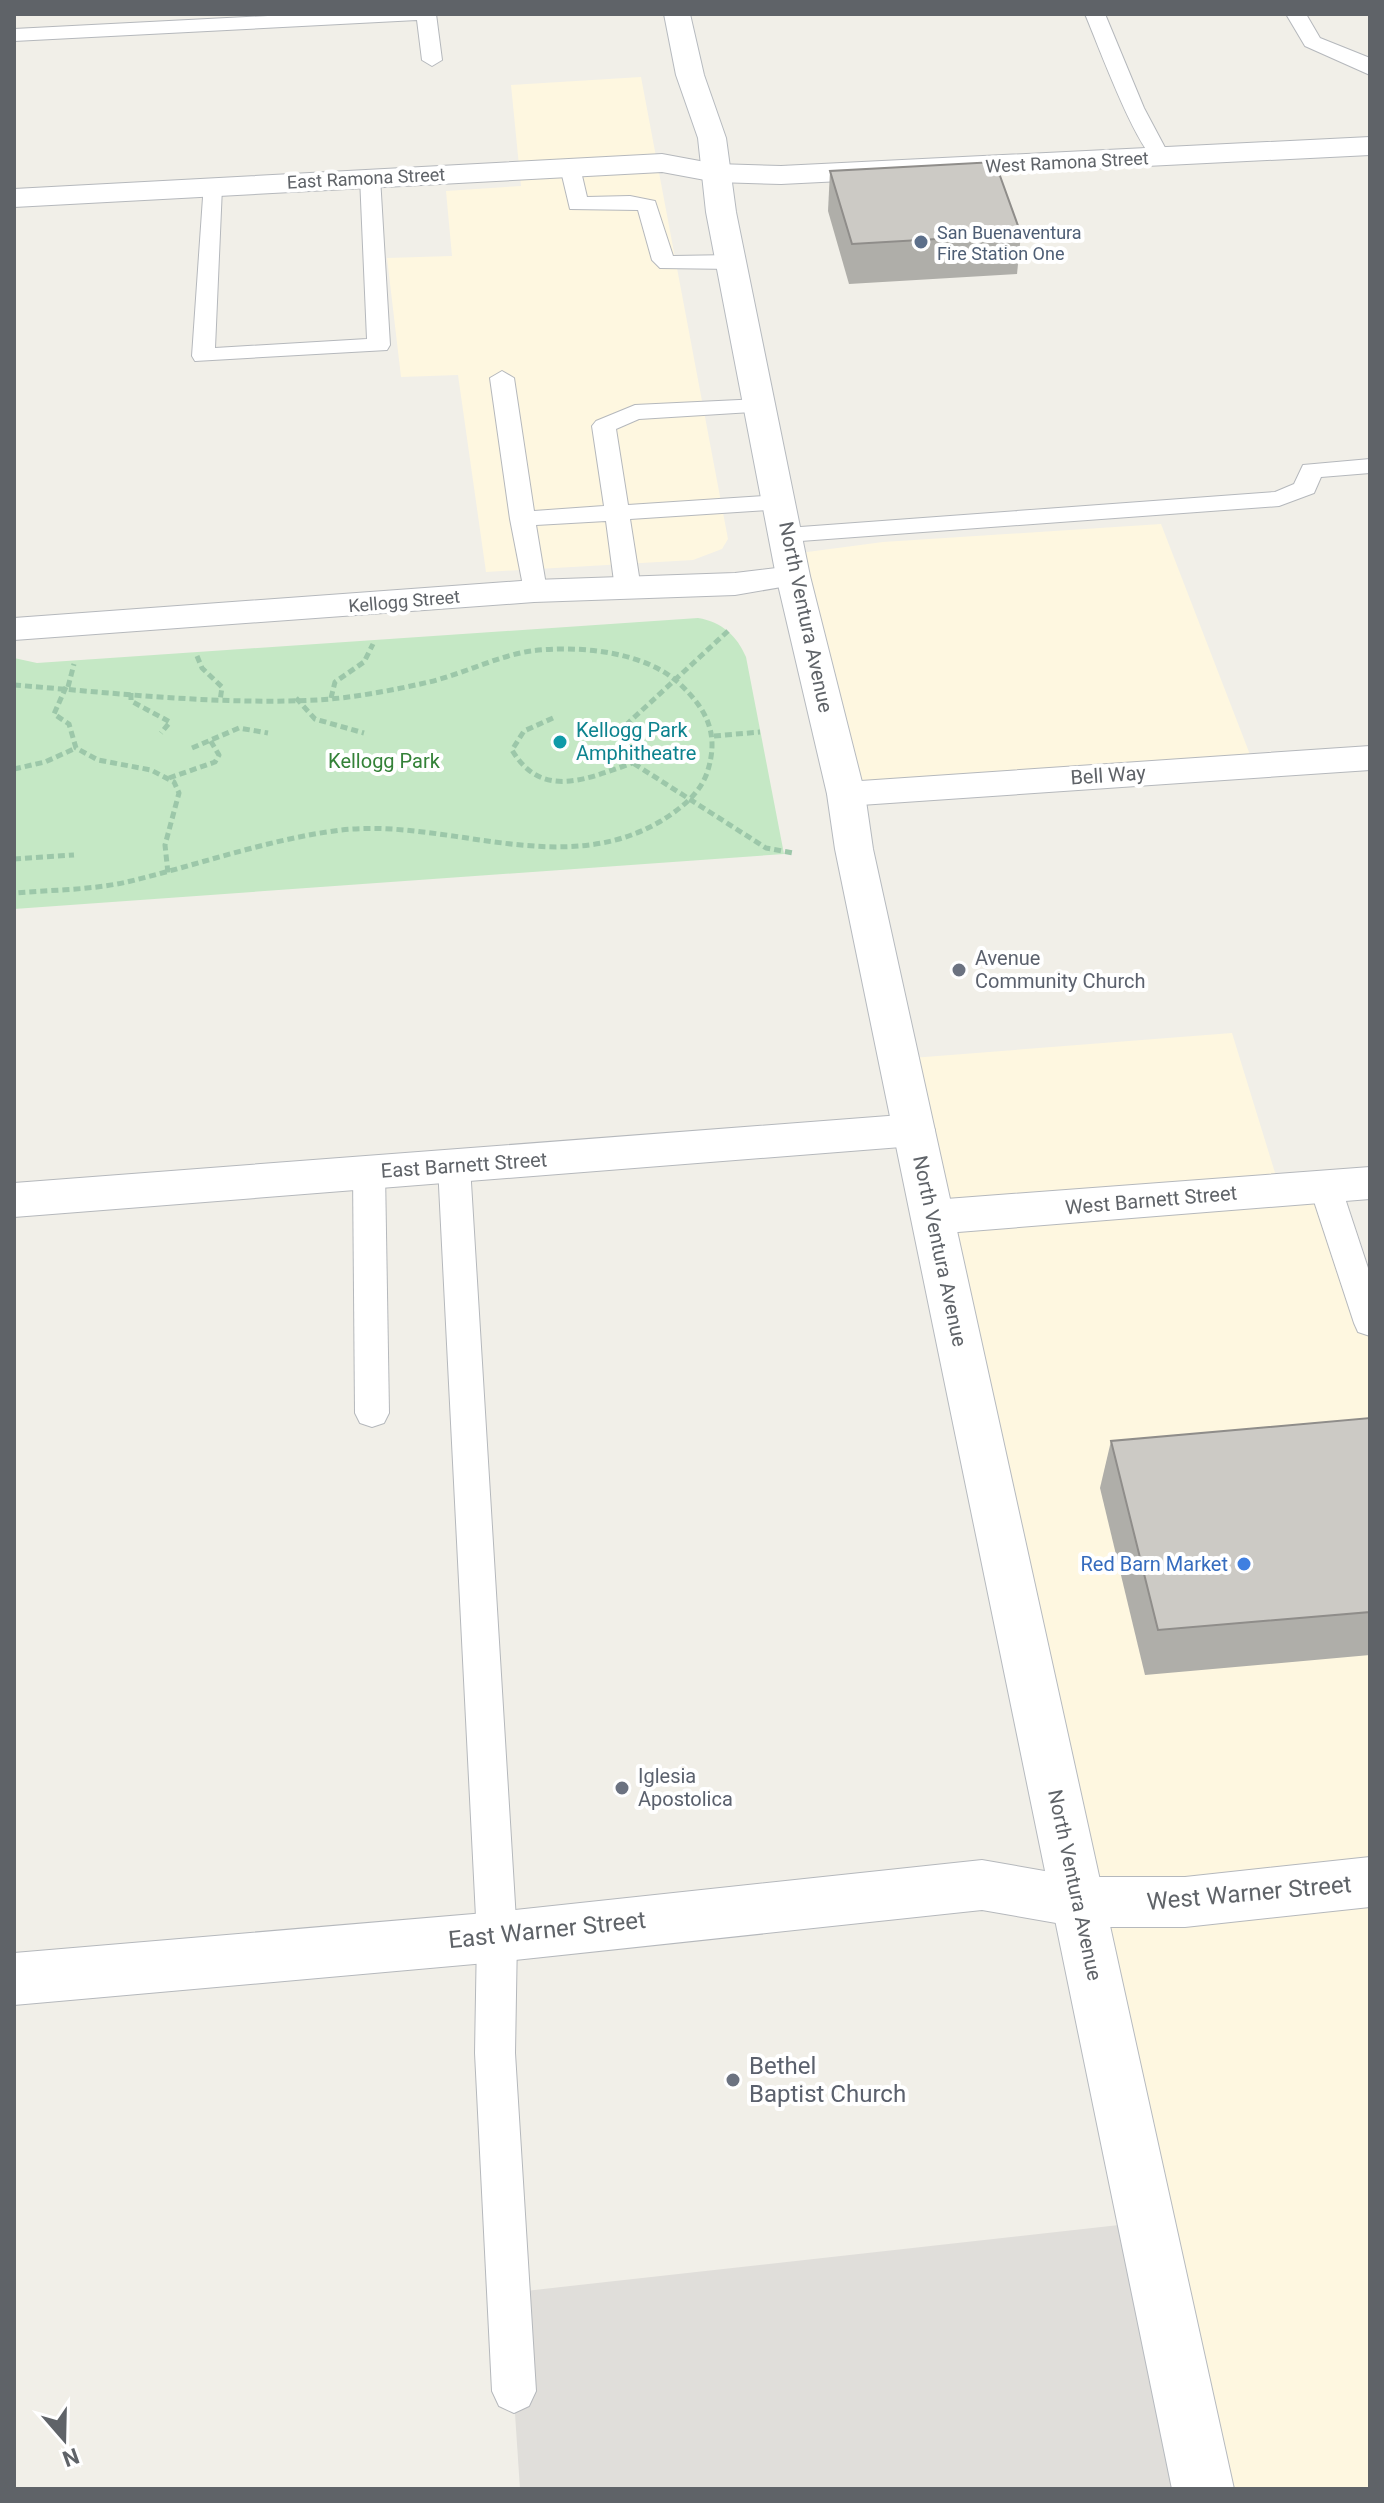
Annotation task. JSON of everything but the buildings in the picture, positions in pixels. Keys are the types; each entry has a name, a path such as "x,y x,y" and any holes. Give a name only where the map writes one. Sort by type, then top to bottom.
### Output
{"street":[{"name":"North Ventura Avenue","path":"677,14 690,75 712,138 716,173 787,538 846,794 854,849 1203,2489"},
{"name":"West Ramona Street","path":"716,173 781,175 1370,146"},
{"name":"East Ramona Street","path":"14,198 662,163 716,173"},
{"name":"Kellogg Street","path":"14,629 534,591 735,584 787,538"},
{"name":"Bell Way","path":"846,794 1370,758"},
{"name":"East Barnett Street","path":"14,1200 914,1130"},
{"name":"West Barnett Street","path":"933,1217 1370,1183"},
{"name":"West Warner Street","path":"1079,1902 1185,1902 1370,1882"},
{"name":"East Warner Street","path":"14,1979 497,1937 982,1885 1079,1902"}],"lane":[{"path":"14,35 416,14"},
{"path":"426,14 432,60"},
{"path":"1095,14 1134,108 1160,157"},
{"path":"1296,14 1312,42 1366,63 1370,69"},
{"path":"570,167 578,204 630,202 647,206 663,260 668,263 733,262"},
{"path":"211,187 203,356 379,345 370,177"},
{"path":"502,378 534,591"},
{"path":"628,589 604,426 635,412 760,406"},
{"path":"522,519 615,513 787,538 1279,499 1305,488 1311,470 1370,466"},
{"path":"454,1166 497,1937 495,2053 514,2391"},
{"path":"369,1172 372,1413"},
{"path":"1325,1186 1370,1323"}],"path":[{"path":"553,718 529,727 512,750 523,769 536,777 574,782 633,763 643,751 644,742 639,733 627,724 728,631"},
{"path":"331,698 335,682 371,656 372,639"},
{"path":"14,685 220,701 331,698 411,687 530,651 549,650 616,655 646,664 676,681 700,704 713,736 711,768 691,800 668,818 637,835 589,847 528,848 420,829 343,830 287,840 168,873 93,888 14,893"},
{"path":"196,652 202,668 222,687 220,701"},
{"path":"75,661 54,714 69,724 76,748 98,760 138,765 168,778 179,799 162,843 168,873"},
{"path":"131,693 131,701 169,721 168,728 161,733"},
{"path":"296,698 300,708 317,718 364,733"},
{"path":"192,748 242,728 268,733"},
{"path":"713,736 760,732"},
{"path":"168,778 215,762 219,755 210,740"},
{"path":"14,769 45,762 76,748"},
{"path":"633,763 766,848 784,854 793,853"},
{"path":"14,859 74,855"}],"shaded area":[{"path":"641,77 728,539 722,549 693,560 486,572 458,375 401,377 387,258 452,256 446,191 521,186 511,85"},
{"path":"1161,524 1254,765 846,794 792,554 883,542"},
{"path":"1232,1033 1280,1189 1325,1186 1370,1323 1370,2489 1203,2489 899,1059"},
{"path":"1146,2222 1198,2489 520,2489 507,2293"}],"green space":[{"name":"Kellogg Park","path":"698,618 728,631 746,657 784,854 14,909 14,658 37,663"}],"place":[{"name":"San Buenaventura Fire Station One","path":"921,242"},
{"name":"Kellogg Park Amphitheatre","path":"560,742"},
{"name":"Avenue Community Church","path":"959,970"},
{"name":"Red Barn Market","path":"1244,1564"},
{"name":"Iglesia Apostolica","path":"622,1788"},
{"name":"Bethel Baptist Church","path":"733,2080"}]}
